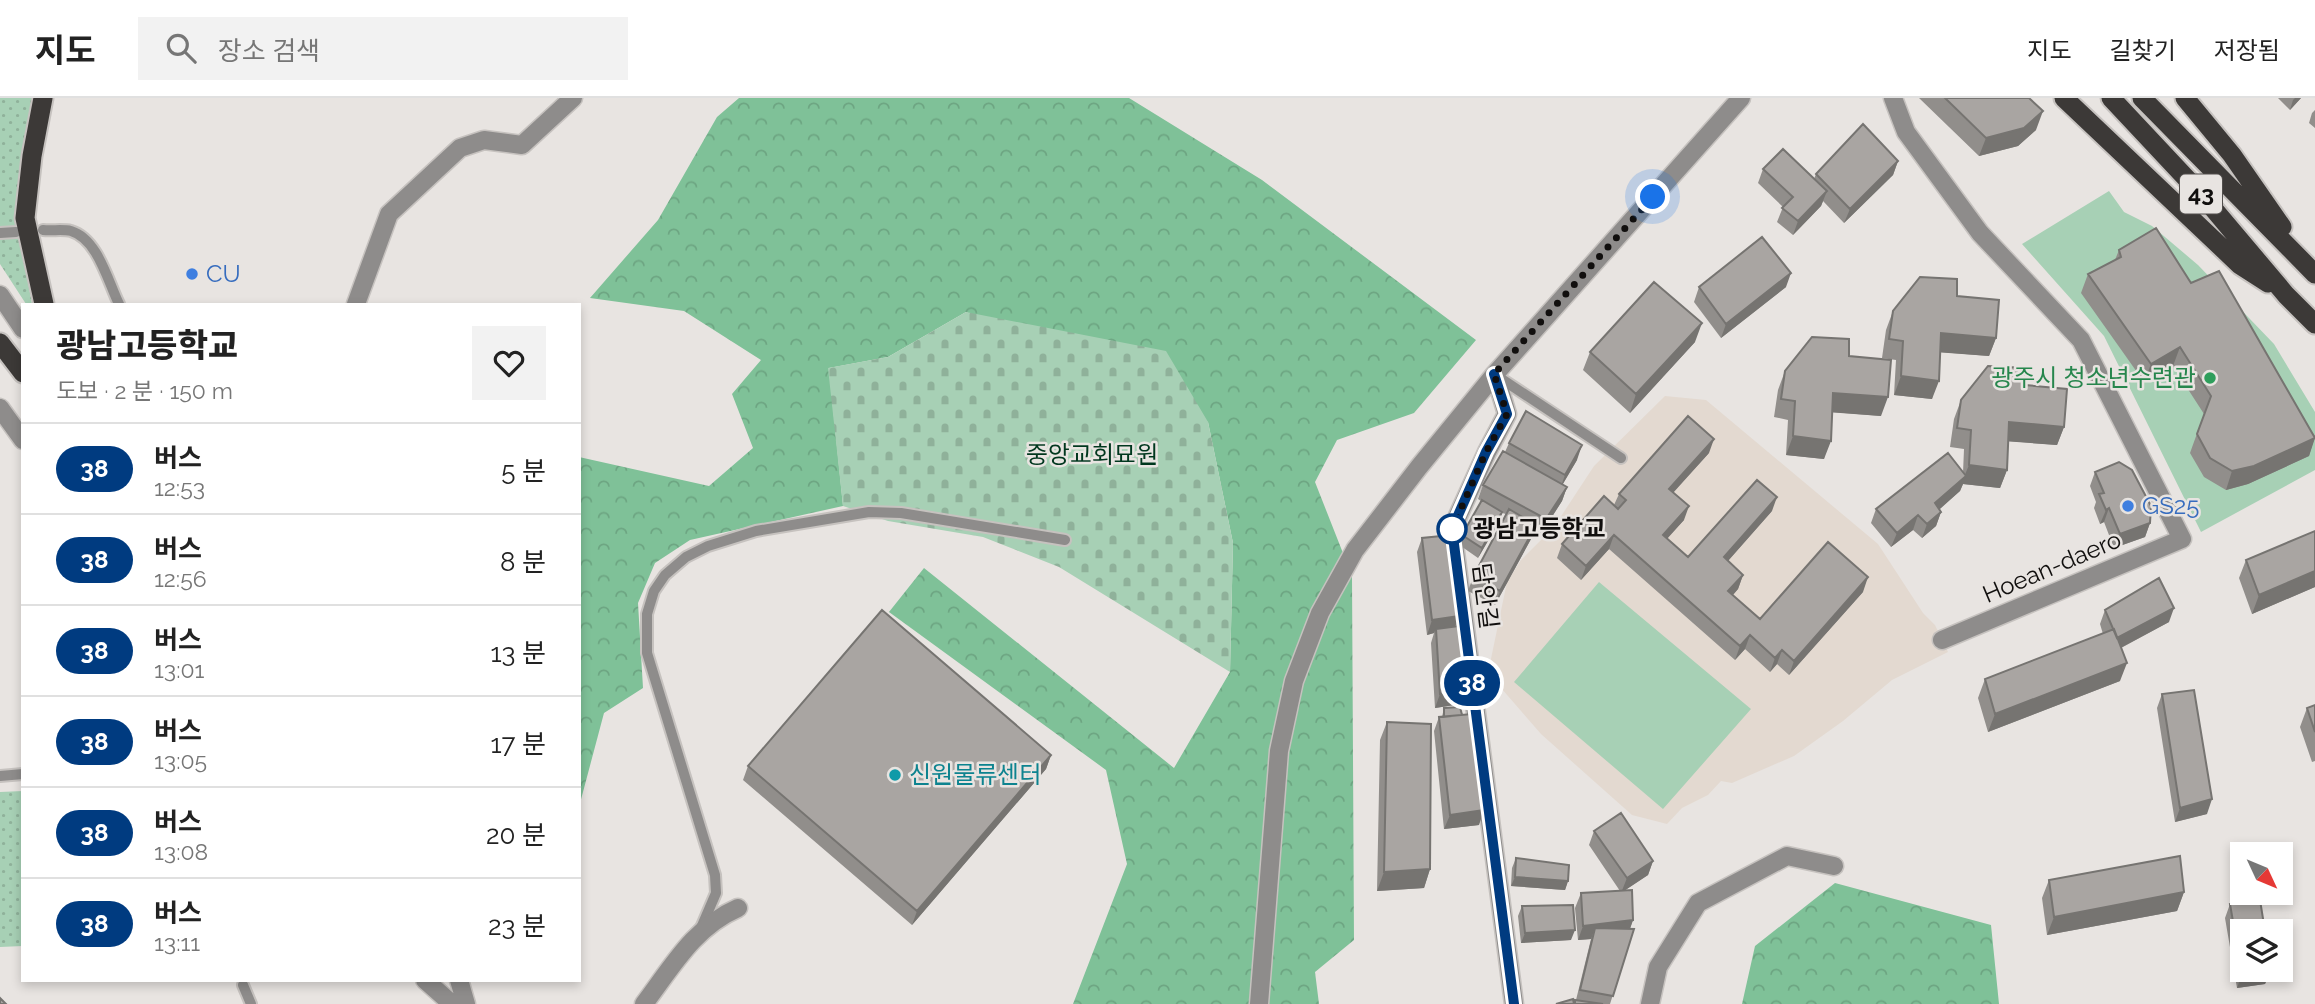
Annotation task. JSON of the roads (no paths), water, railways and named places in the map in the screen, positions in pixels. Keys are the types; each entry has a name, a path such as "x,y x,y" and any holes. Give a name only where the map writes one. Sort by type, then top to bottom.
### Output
{"highway":[{"path":"43,98 32,156 25,218 44,303"},
{"path":"2064,98 2178,203 2240,265 2286,295"},
{"name":"43","path":"2111,98 2201,194 2286,295 2315,324"},
{"name":"43","path":"2141,98 2314,272"},
{"path":"2185,98 2232,155 2314,272"},
{"path":"0,343 21,370"}],"street":[{"path":"356,303 389,214 460,148 484,140 522,145 573,98"},
{"path":"1259,1004 1279,751 1294,681 1320,613 1355,550 1494,374 1741,98"},
{"name":"Hoean-daero","path":"1892,98 1906,132 1980,233 2081,340 2182,539 1942,640"},
{"path":"0,295 21,326"},
{"path":"0,328 21,360"},
{"name":"담안길","path":"1494,374 1507,414 1486,452 1452,529 1514,1004"},
{"path":"0,408 21,437"},
{"path":"1650,1004 1658,967 1698,903 1787,856 1833,866"},
{"path":"644,1004 700,930 719,916 738,908"},
{"path":"427,982 452,1004"},
{"path":"460,982 466,1004"}],"lane":[{"path":"43,230 71,232 85,239 94,250 119,303"},
{"path":"0,233 16,232"},
{"path":"1494,374 1621,458"},
{"path":"700,930 716,892 715,875 647,653 648,614 654,591 665,575 686,557 708,546 757,531 869,512 901,513 1065,540"},
{"path":"0,776 21,774"},
{"path":"243,985 251,1004"}],"place":[{"name":"CU","path":"192,274"},
{"name":"광주시 청소년수련관","path":"2210,378"},
{"name":"GS25","path":"2128,506"},
{"name":"광남고등학교","path":"1452,529"},
{"name":"신원물류센터","path":"895,775"}],"park label":[{"name":"중앙교회묘원","path":"1092,455"}]}
